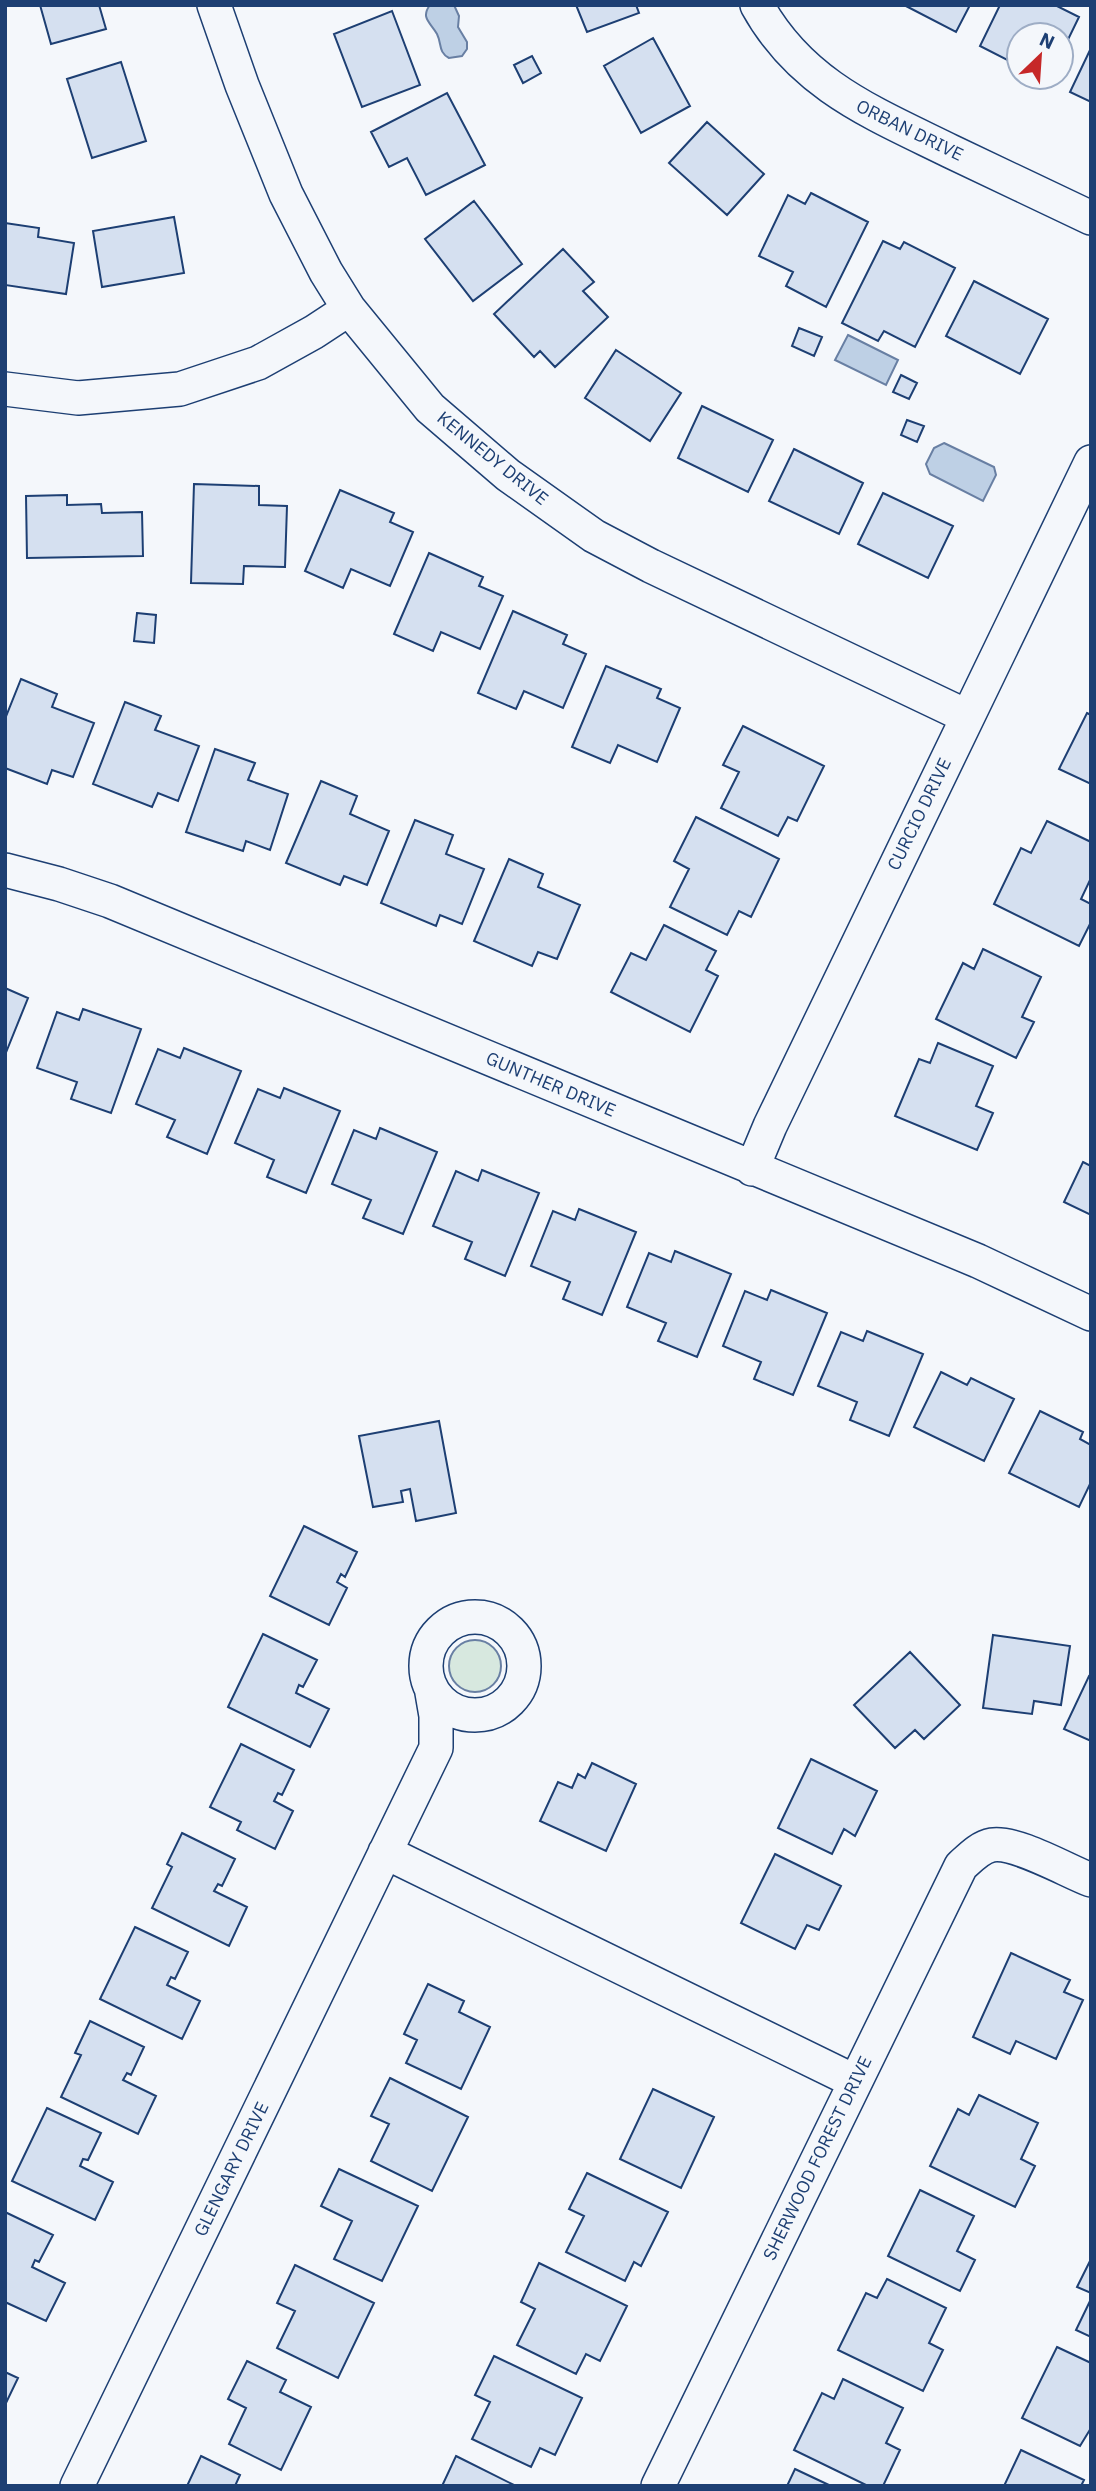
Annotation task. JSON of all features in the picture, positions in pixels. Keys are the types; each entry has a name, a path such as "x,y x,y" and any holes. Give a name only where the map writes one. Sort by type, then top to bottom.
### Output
{"street":[{"name":"KENNEDY DRIVE","path":"214,5 242,85 286,194 326,272 349,309 430,408 508,475 594,536 651,566 966,716"},
{"name":"ORBAN DRIVE","path":"758,5 771,29 802,64 844,98 1091,218"},
{"path":"5,389 78,398 180,389 258,363 349,309"},
{"name":"CURCIO DRIVE","path":"752,1168 775,1114 966,716 1091,462"},
{"name":"GUNTHER DRIVE","path":"5,870 110,901 978,1261 1091,1314"},
{"name":"GLENGARY DRIVE","path":"77,2486 436,1748 461,1728 500,1710 512,1699 521,1685 525,1669 523,1652 503,1625 488,1618 471,1616 454,1621 440,1630 431,1643 426,1658 426,1674 436,1716 436,1748"},
{"path":"431,1687 441,1702 454,1711 469,1716 485,1715"},
{"name":"SHERWOOD FOREST DRIVE","path":"658,2486 961,1866 977,1852 992,1845 1016,1848 1091,1880"},
{"path":"385,1852 854,2081"}],"shaded area":[{"path":"475,1640 485,1642 493,1648 499,1656 499,1676 493,1684 485,1690 475,1692 465,1690 457,1684 451,1676 449,1666 451,1656 457,1648 465,1642"}],"water":[{"path":"430,5 454,5 459,16 458,27 467,42 467,49 462,56 449,58 443,53 437,34 426,17"},
{"path":"848,335 898,360 886,385 835,360"},
{"path":"944,443 994,467 996,475 983,501 930,474 926,464 934,448"}],"building":[{"path":"40,5 99,5 106,29 51,44"},
{"path":"576,5 636,5 639,13 587,32"},
{"path":"904,5 970,5 956,32"},
{"path":"1000,5 1055,5 1079,17 1075,25 1075,21 1005,21 1005,59 980,46"},
{"path":"392,11 420,85 362,107 334,34"},
{"path":"653,38 690,106 641,133 604,66"},
{"path":"1091,48 1091,102 1070,92 1075,91 1075,82"},
{"path":"532,56 541,73 523,83 514,65"},
{"path":"121,62 146,141 92,158 67,79"},
{"path":"447,93 485,165 426,195 407,158 389,167 371,132"},
{"path":"707,122 764,174 727,215 669,163"},
{"path":"811,193 868,222 826,307 786,286 793,272 759,256 788,195 805,204"},
{"path":"474,201 522,264 473,301 425,239"},
{"path":"174,217 184,273 102,287 93,231"},
{"path":"5,223 39,228 38,237 74,243 66,294 5,285"},
{"path":"883,241 900,249 904,242 955,268 915,347 884,331 878,341 842,323"},
{"path":"563,249 594,282 583,291 608,317 555,367 540,351 534,357 494,314"},
{"path":"974,281 1048,319 1020,374 946,336"},
{"path":"799,328 822,337 814,356 792,346"},
{"path":"616,350 681,393 650,441 585,398"},
{"path":"901,375 917,383 909,399 893,392"},
{"path":"702,406 773,440 748,492 678,458"},
{"path":"907,420 924,426 917,442 901,435"},
{"path":"794,449 863,483 839,534 769,501"},
{"path":"194,484 259,486 259,505 287,506 285,567 244,566 243,584 191,583"},
{"path":"340,490 394,513 390,522 413,532 390,586 351,569 343,588 305,571"},
{"path":"883,493 953,526 928,578 858,544"},
{"path":"67,495 67,505 101,504 102,513 142,512 143,556 27,558 26,496"},
{"path":"429,553 483,577 479,586 503,596 480,649 441,632 433,651 394,634"},
{"path":"513,611 567,635 563,644 586,654 563,708 524,691 516,709 478,693"},
{"path":"137,613 156,615 154,643 134,641"},
{"path":"606,666 661,689 657,698 680,708 657,762 618,745 610,763 572,747"},
{"path":"21,679 57,694 52,707 94,723 73,777 52,770 47,784 5,768 5,719"},
{"path":"125,702 161,716 155,730 199,746 178,801 158,793 152,807 93,784"},
{"path":"1087,713 1091,715 1091,784 1059,769"},
{"path":"743,726 824,766 797,821 788,817 778,836 721,808 739,772 723,765"},
{"path":"215,749 255,763 248,780 288,794 270,850 246,841 243,851 186,832"},
{"path":"321,781 357,796 350,814 389,831 367,885 344,876 340,885 286,863"},
{"path":"696,817 779,859 751,917 739,911 727,935 670,907 689,869 674,861"},
{"path":"415,820 453,835 446,854 484,869 462,924 440,915 436,926 381,903"},
{"path":"1047,821 1091,842 1091,878 1081,899 1091,904 1091,922 1079,946 994,904 1021,848 1031,853"},
{"path":"509,859 543,874 538,887 580,905 557,959 538,952 532,966 474,941"},
{"path":"664,925 716,951 706,970 718,976 690,1032 611,992 631,953 646,960"},
{"path":"983,949 1041,977 1022,1017 1034,1022 1016,1058 936,1019 963,963 974,969"},
{"path":"5,988 28,998 5,1055"},
{"path":"83,1009 141,1029 111,1113 71,1099 77,1082 37,1068 57,1012 79,1020"},
{"path":"938,1043 993,1066 976,1106 993,1113 977,1150 895,1116 919,1059 930,1063"},
{"path":"184,1048 241,1071 207,1154 167,1137 175,1120 136,1104 158,1049 180,1058"},
{"path":"284,1088 340,1111 306,1193 267,1177 274,1160 235,1143 258,1089 280,1098"},
{"path":"380,1128 437,1152 403,1234 363,1218 371,1200 332,1184 354,1130 376,1139"},
{"path":"1083,1162 1091,1166 1091,1215 1064,1202"},
{"path":"482,1170 539,1193 505,1276 465,1259 472,1242 433,1226 456,1171 478,1181"},
{"path":"579,1209 636,1232 602,1315 563,1299 570,1282 531,1266 553,1211 575,1220"},
{"path":"675,1251 731,1274 697,1357 658,1341 666,1323 627,1307 649,1253 671,1262"},
{"path":"771,1290 827,1313 793,1395 754,1379 761,1362 723,1346 745,1291 767,1300"},
{"path":"867,1331 923,1354 889,1436 850,1420 857,1402 818,1386 841,1332 863,1341"},
{"path":"941,1372 967,1385 971,1378 1014,1399 984,1461 914,1427"},
{"path":"1040,1411 1083,1432 1080,1439 1091,1445 1091,1482 1079,1507 1009,1473"},
{"path":"439,1421 456,1513 416,1521 410,1489 401,1491 403,1502 373,1507 359,1436"},
{"path":"304,1526 357,1552 345,1577 341,1574 337,1582 347,1588 329,1625 270,1596"},
{"path":"263,1634 317,1660 303,1687 299,1685 296,1693 329,1709 310,1747 228,1707"},
{"path":"993,1635 1070,1646 1061,1705 1034,1701 1032,1714 983,1708"},
{"path":"910,1652 960,1705 924,1739 915,1730 895,1748 854,1705"},
{"path":"1089,1676 1091,1677 1091,1741 1064,1729"},
{"path":"241,1744 294,1770 282,1795 278,1793 274,1801 293,1811 275,1849 237,1830 241,1822 210,1807"},
{"path":"811,1759 877,1791 855,1836 844,1829 832,1854 778,1828"},
{"path":"592,1763 636,1784 606,1851 540,1821 558,1782 572,1788 578,1774 585,1778"},
{"path":"182,1833 235,1859 222,1886 218,1884 214,1891 247,1907 229,1946 152,1908 172,1867 167,1864"},
{"path":"775,1854 841,1886 819,1930 807,1925 795,1949 741,1923"},
{"path":"135,1927 188,1952 175,1979 171,1977 167,1985 200,2001 182,2039 100,1999"},
{"path":"1011,1953 1070,1980 1064,1992 1083,2000 1056,2059 1016,2041 1010,2054 973,2037"},
{"path":"428,1984 464,2001 459,2012 490,2027 461,2089 406,2063 417,2040 404,2034"},
{"path":"90,2021 144,2047 131,2075 127,2073 123,2080 156,2096 138,2134 61,2097 81,2055 75,2053"},
{"path":"390,2078 468,2117 432,2191 371,2161 389,2124 371,2116"},
{"path":"653,2089 714,2117 681,2188 620,2159"},
{"path":"979,2095 1038,2123 1021,2159 1035,2166 1015,2207 930,2166 958,2109 969,2115"},
{"path":"47,2108 101,2133 88,2160 83,2159 80,2166 113,2182 95,2220 12,2181"},
{"path":"339,2169 418,2206 382,2281 334,2259 352,2221 321,2206"},
{"path":"587,2173 668,2212 641,2266 634,2262 625,2281 566,2252 584,2216 569,2209"},
{"path":"920,2190 974,2216 957,2251 975,2260 960,2291 888,2256"},
{"path":"5,2212 53,2235 39,2262 35,2260 32,2267 65,2283 46,2321 5,2302"},
{"path":"1091,2259 1091,2293 1077,2287"},
{"path":"539,2263 627,2306 600,2361 586,2354 576,2374 517,2345 535,2309 521,2302"},
{"path":"295,2265 374,2303 338,2378 277,2348 295,2311 277,2303"},
{"path":"887,2279 946,2308 929,2343 943,2350 923,2391 838,2350 866,2293 877,2298"},
{"path":"1091,2299 1091,2337 1076,2330"},
{"path":"1057,2347 1091,2363 1091,2428 1080,2446 1022,2418"},
{"path":"494,2356 582,2398 555,2455 540,2448 531,2467 472,2439 490,2402 475,2395"},
{"path":"247,2361 286,2380 280,2392 311,2407 281,2470 229,2444 246,2408 228,2399"},
{"path":"5,2372 18,2378 5,2405"},
{"path":"843,2379 903,2408 886,2443 900,2450 883,2486 868,2486 794,2450 822,2393 834,2399"},
{"path":"1021,2450 1084,2480 1081,2486 1004,2486"},
{"path":"201,2456 240,2475 235,2486 187,2486"},
{"path":"456,2456 516,2486 442,2486"},
{"path":"795,2469 831,2486 787,2486"}]}
